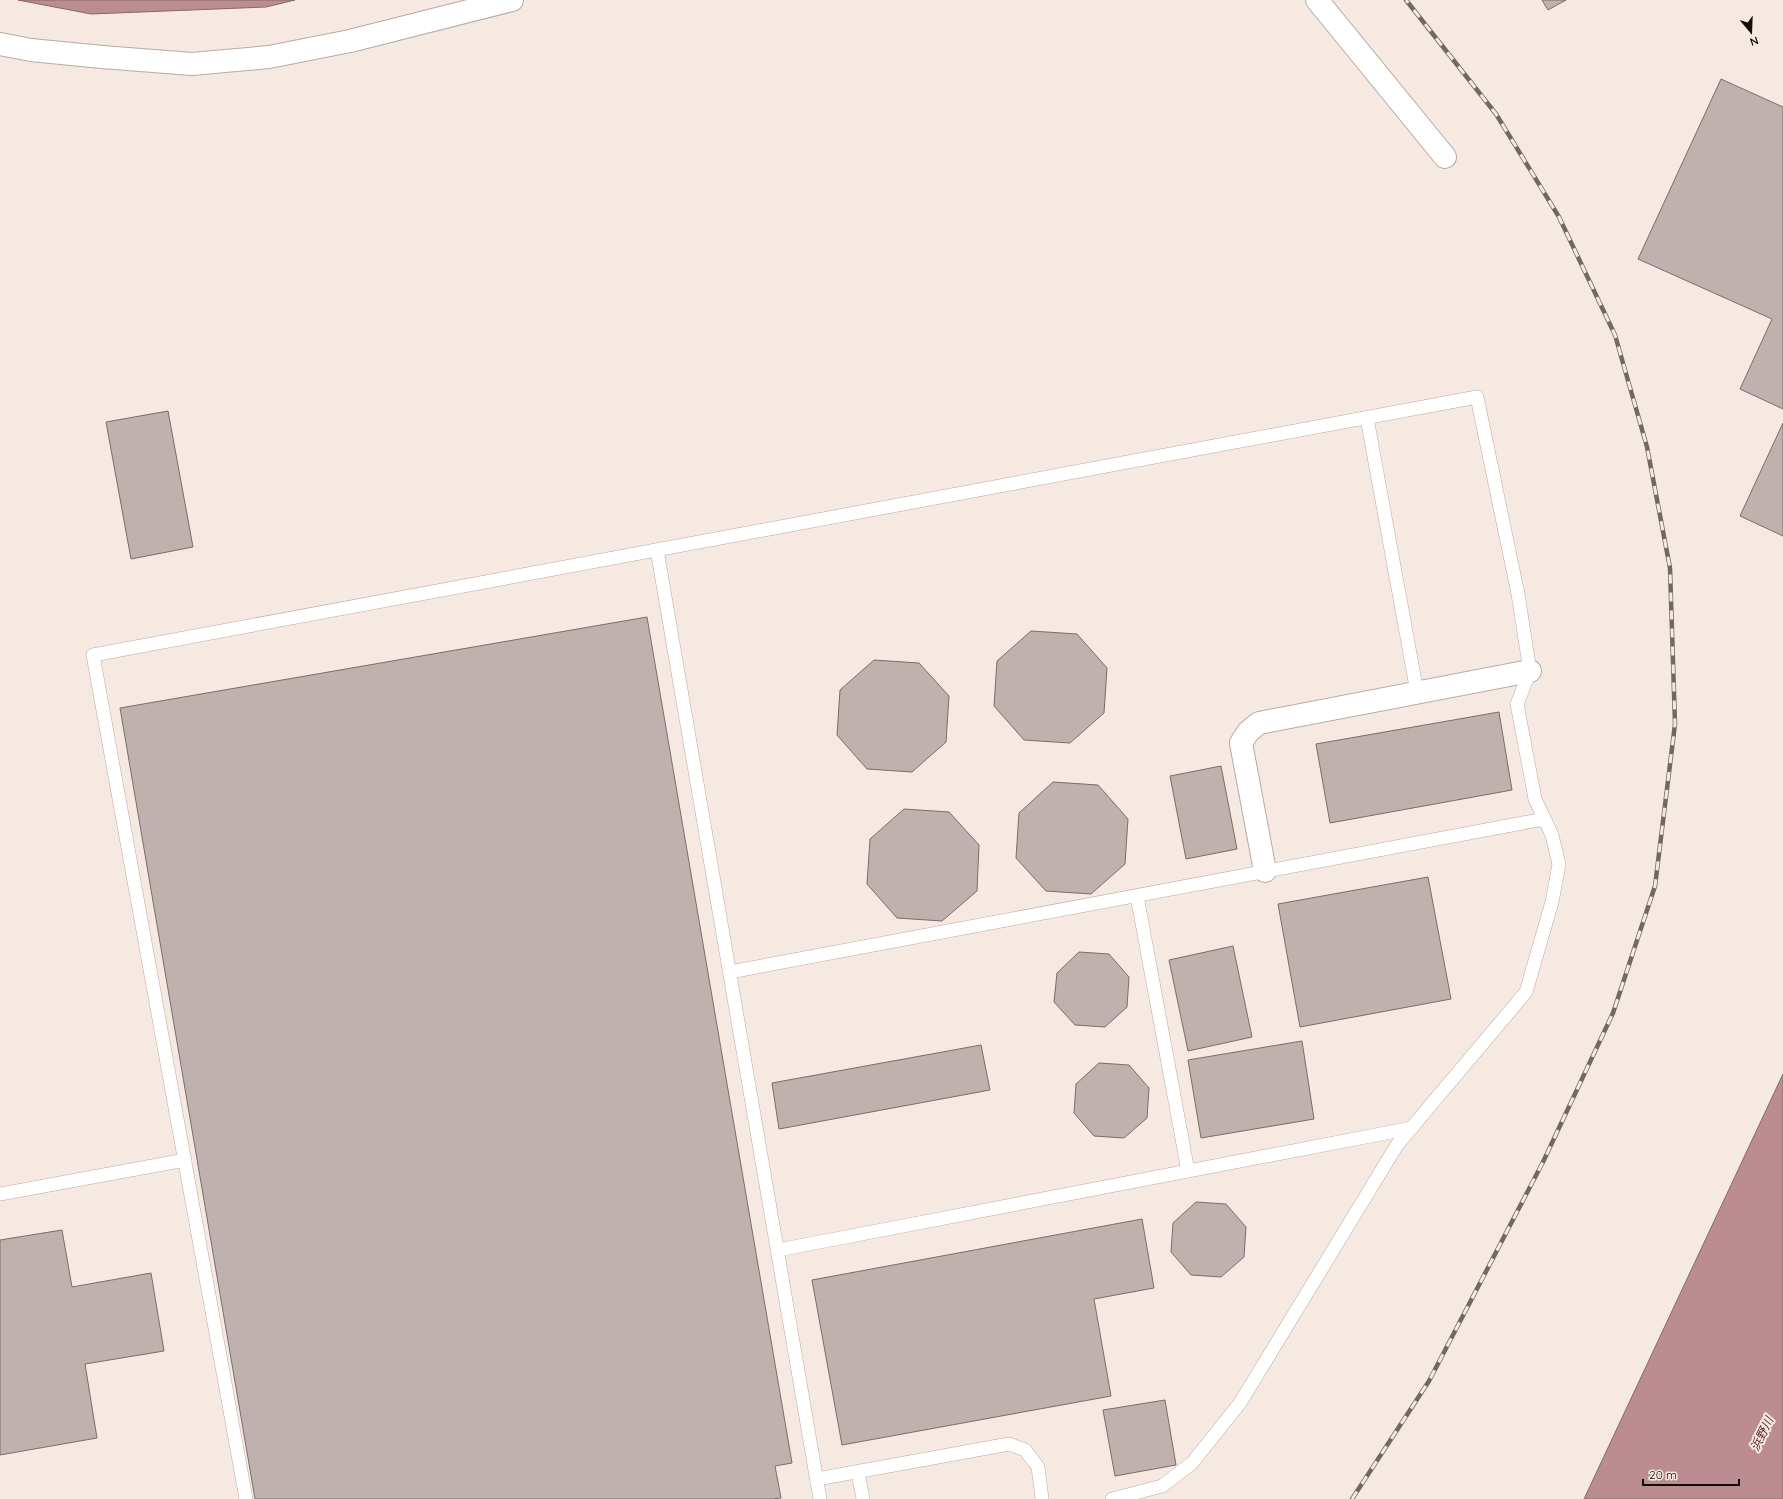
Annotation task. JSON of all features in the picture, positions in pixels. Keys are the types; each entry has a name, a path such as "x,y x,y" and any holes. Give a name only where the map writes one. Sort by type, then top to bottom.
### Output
{"street":[{"path":"0,44 31,50 102,57 200,63 269,57 350,41 512,0"},
{"path":"1317,0 1445,157"},
{"path":"1265,871 1241,743 1248,732 1259,723 1530,671"}],"lane":[{"path":"246,1499 93,655 1476,397 1518,594 1530,671 1517,704 1535,799 1552,834 1559,864 1552,902 1526,992 1397,1145 1240,1403 1192,1462 1162,1486 1112,1499"},
{"path":"1367,418 1417,692"},
{"path":"657,550 820,1499"},
{"path":"730,972 1544,819"},
{"path":"1136,896 1188,1171"},
{"path":"778,1250 1412,1128"},
{"path":"0,1194 185,1160"},
{"path":"817,1480 1009,1444 1025,1450 1038,1467 1042,1499"},
{"path":"858,1472 863,1499"}],"water":[{"path":"18,0 295,0 266,7 91,14"},
{"name":"浜野川","path":"1783,1074 1783,1499 1584,1499"}],"building":[{"path":"1542,0 1566,0 1548,10"},
{"path":"1721,79 1783,107 1783,409 1740,389 1772,319 1638,259"},
{"path":"168,411 193,547 131,559 106,422"},
{"path":"1783,423 1783,536 1740,516"},
{"path":"647,617 792,1463 775,1466 781,1498 255,1499 120,708"},
{"path":"1031,631 1077,634 1107,668 1104,713 1070,743 1024,740 994,706 997,661"},
{"path":"874,660 919,663 949,696 946,742 912,772 867,769 837,735 840,690"},
{"path":"1499,712 1512,790 1330,823 1316,744"},
{"path":"1221,766 1237,849 1186,859 1170,776"},
{"path":"1053,782 1098,785 1128,819 1125,864 1091,894 1046,891 1016,858 1019,813"},
{"path":"904,809 949,812 979,845 977,891 942,921 897,918 867,884 870,839"},
{"path":"1428,877 1451,999 1300,1027 1278,904"},
{"path":"1233,946 1252,1037 1188,1051 1169,960"},
{"path":"1079,952 1109,954 1129,977 1127,1007 1105,1027 1075,1025 1054,1002 1057,973"},
{"path":"1302,1041 1314,1119 1201,1138 1188,1060"},
{"path":"981,1045 990,1090 779,1129 772,1083"},
{"path":"1099,1063 1129,1065 1149,1088 1147,1118 1124,1138 1094,1136 1074,1113 1076,1084"},
{"path":"1196,1202 1226,1204 1246,1227 1244,1257 1221,1277 1191,1275 1171,1252 1173,1223"},
{"path":"1142,1219 1154,1288 1094,1299 1111,1396 842,1445 812,1280"},
{"path":"62,1230 72,1287 151,1273 164,1351 85,1364 97,1438 0,1455 0,1240"},
{"path":"1165,1400 1176,1465 1115,1476 1103,1410"}],"railway":[{"path":"1352,1499 1429,1381 1543,1162 1613,1013 1655,886 1675,724 1670,568 1647,447 1615,335 1559,217 1496,114 1406,0"}]}
